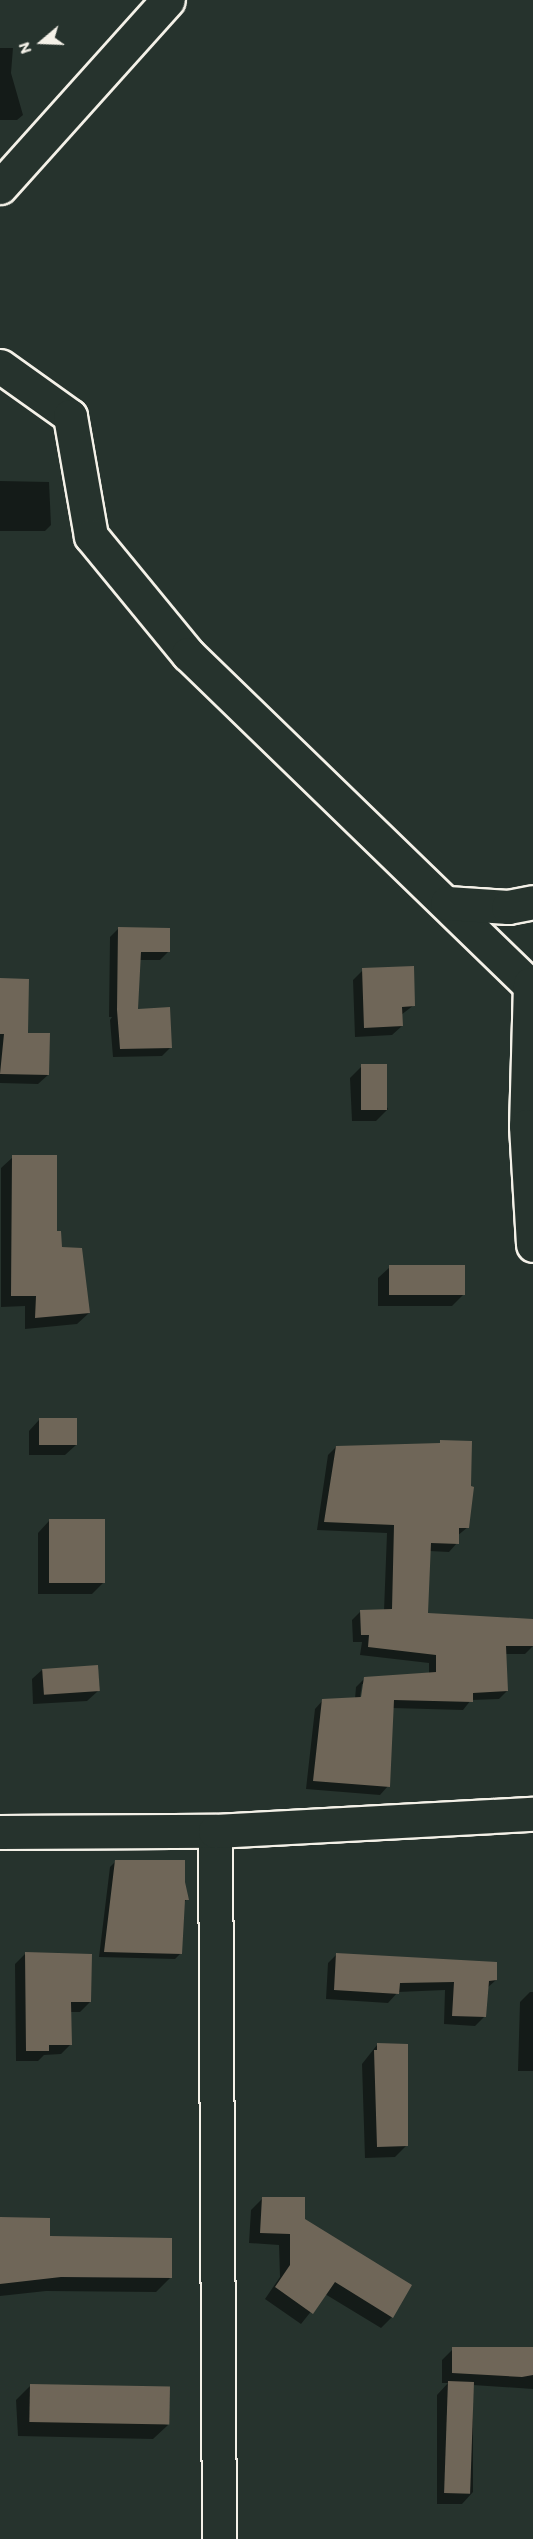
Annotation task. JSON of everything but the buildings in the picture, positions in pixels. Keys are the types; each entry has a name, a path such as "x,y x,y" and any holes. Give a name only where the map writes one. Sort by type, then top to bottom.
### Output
{"street":[{"path":"0,187 168,0"},
{"path":"0,366 69,416 91,536 180,645 531,986 526,1126 533,1245"},
{"path":"447,903 508,907 533,902"},
{"path":"0,1832 215,1831 533,1814"},
{"path":"215,1831 219,2539"}]}
